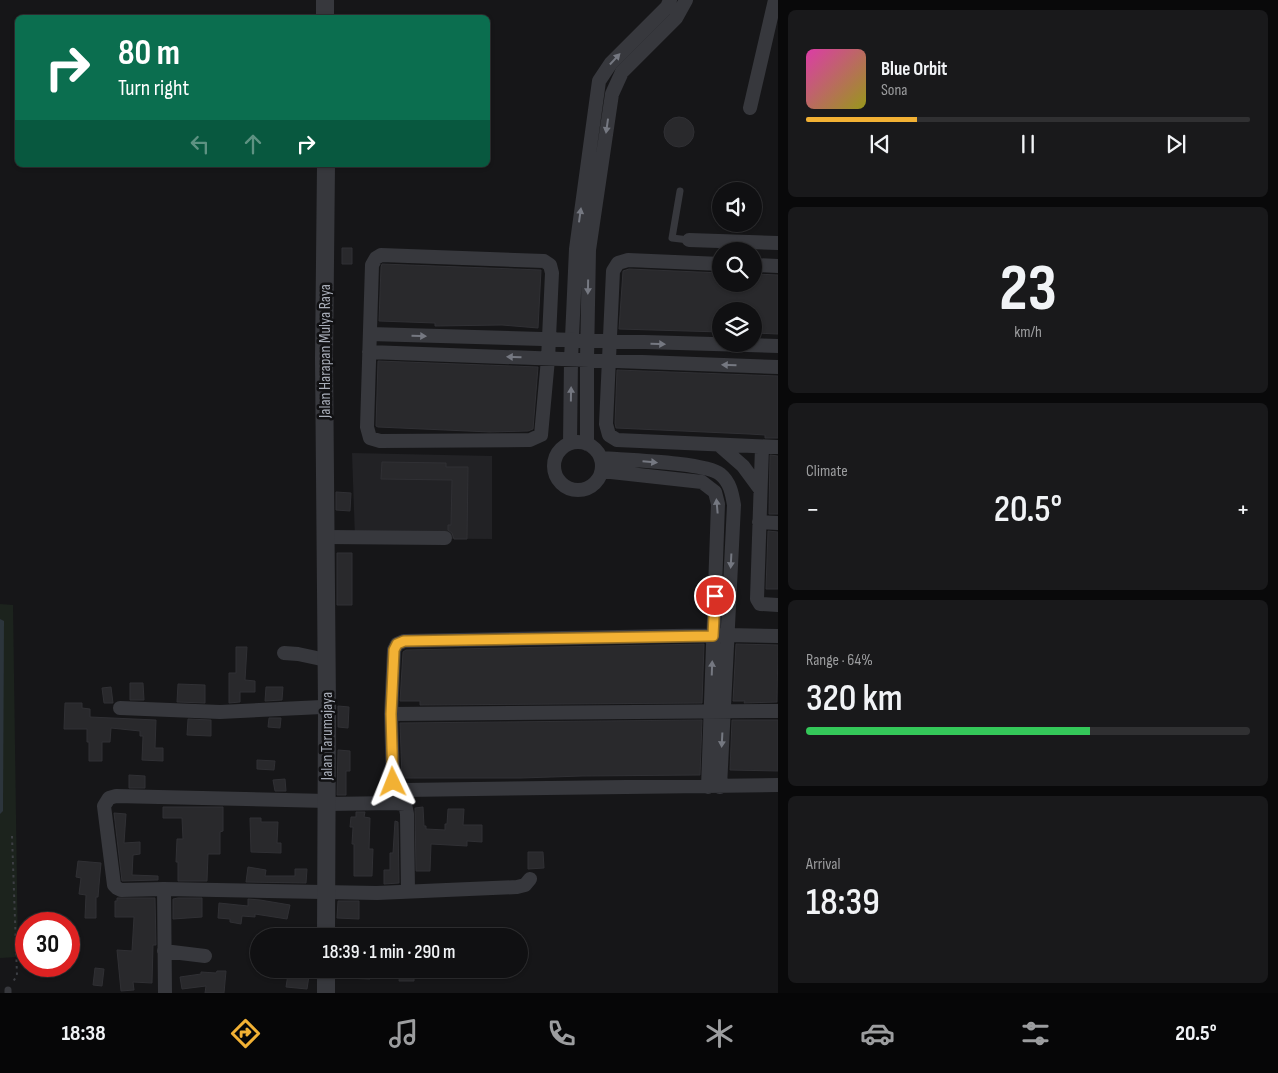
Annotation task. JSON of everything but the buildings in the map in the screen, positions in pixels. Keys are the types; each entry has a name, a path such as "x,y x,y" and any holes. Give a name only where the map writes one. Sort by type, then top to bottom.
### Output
{"street":[{"path":"325,0 325,15"},
{"path":"570,443 572,341 599,81 611,63 667,7 670,0"},
{"path":"686,0 676,18 622,72 612,94 582,250 587,342 587,444 602,465 702,482 715,492 718,504 720,636 714,787"},
{"path":"750,108 773,34 775,0"},
{"name":"Jalan Harapan Mulya Raya","path":"326,167 324,359 326,537"},
{"path":"689,240 778,243"},
{"path":"381,255 544,261 550,265 552,273 549,340 541,435 530,440 380,441 370,438 367,428 372,265 376,258 381,255"},
{"path":"712,264 628,260 618,263 613,271 606,424 609,435 617,440 778,448"},
{"path":"762,265 778,266"},
{"path":"370,334 587,342 778,346"},
{"path":"369,352 778,367"},
{"path":"587,444 570,443 557,453 554,470 562,484 577,491 593,486 602,465"},
{"path":"719,445 743,466 760,489"},
{"path":"762,447 758,602 760,604 778,605"},
{"path":"759,522 778,523"},
{"path":"326,537 444,538"},
{"name":"Jalan Tarumajaya","path":"325,928 321,891 324,706 321,659 326,537"},
{"path":"778,636 404,641 397,644 394,650 391,714 393,782 405,790 778,785"},
{"path":"284,653 321,659"},
{"path":"120,708 220,712 324,706"},
{"path":"391,714 778,712"},
{"path":"408,891 407,814 405,804 394,802 323,802 116,796 109,798 104,806 114,885 121,890 164,889 377,893 517,887 525,885 530,879"},
{"path":"164,889 165,993"},
{"path":"164,950 205,956"},
{"path":"326,978 326,993"}],"lane":[{"path":"680,190 672,238 689,240"}],"path":[{"path":"8,992 16,975 12,836"}],"shaded area":[{"path":"352,453 492,456 492,539 355,538"},
{"path":"0,604 13,605 17,912 15,912 15,957 0,958"},
{"path":"0,619 4,621 3,811 0,814"}],"route":[{"path":"393,782 391,714 394,650 397,644 404,641 713,636 715,596"}]}
